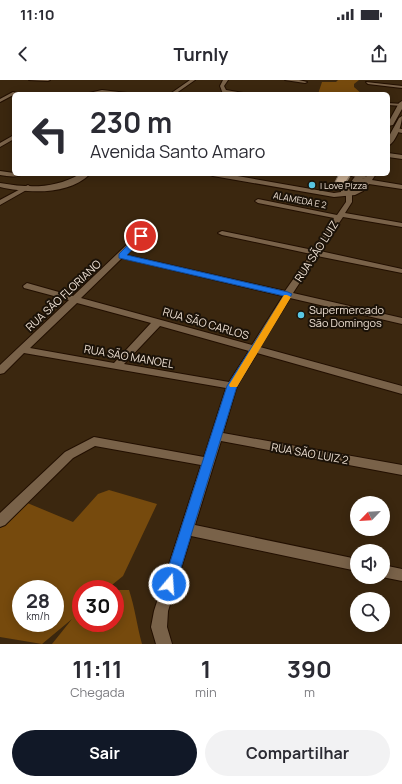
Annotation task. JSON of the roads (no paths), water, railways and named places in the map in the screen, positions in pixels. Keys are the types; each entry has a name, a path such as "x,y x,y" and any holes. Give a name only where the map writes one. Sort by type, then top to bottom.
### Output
{"street":[{"path":"31,80 48,80"},
{"path":"183,80 192,81"},
{"path":"224,92 223,83 226,80"},
{"path":"287,80 305,82"},
{"path":"175,92 192,81"},
{"path":"368,83 402,87"},
{"path":"97,92 110,92"},
{"path":"0,101 12,95"},
{"path":"390,104 401,104 390,123"},
{"path":"390,141 398,131 402,118"},
{"path":"0,145 12,138"},
{"path":"390,155 402,157"},
{"path":"0,173 12,175"},
{"path":"0,203 26,189 50,185 67,180 73,176"},
{"path":"0,185 26,189 54,189 66,185 82,176"},
{"path":"225,176 334,195 359,191 369,178"},
{"path":"248,176 346,193"},
{"path":"346,193 359,177 369,178 402,187"},
{"path":"0,181 26,189"},
{"name":"RUA SÃO LUIZ","path":"164,644 158,627 160,611 208,462 218,436 232,386 288,294 349,202 346,193"},
{"name":"ALAMEDA E 2","path":"258,201 339,216 402,225"},
{"path":"222,233 402,271"},
{"name":"RUA SÃO FLORIANO","path":"0,371 122,256 141,236"},
{"path":"122,256 402,321"},
{"name":"RUA SÃO CARLOS","path":"27,286 402,390"},
{"path":"117,366 158,322"},
{"name":"RUA SÃO MANOEL","path":"22,350 232,386"},
{"name":"RUA SÃO LUIZ 2","path":"218,436 402,470"},
{"path":"0,521 69,455 94,441 208,462"},
{"path":"187,529 350,564"},
{"path":"390,572 402,575"}],"place":[{"name":"I Love Pizza","path":"312,185"},
{"name":"Supermercado São Domingos","path":"301,315"}]}
